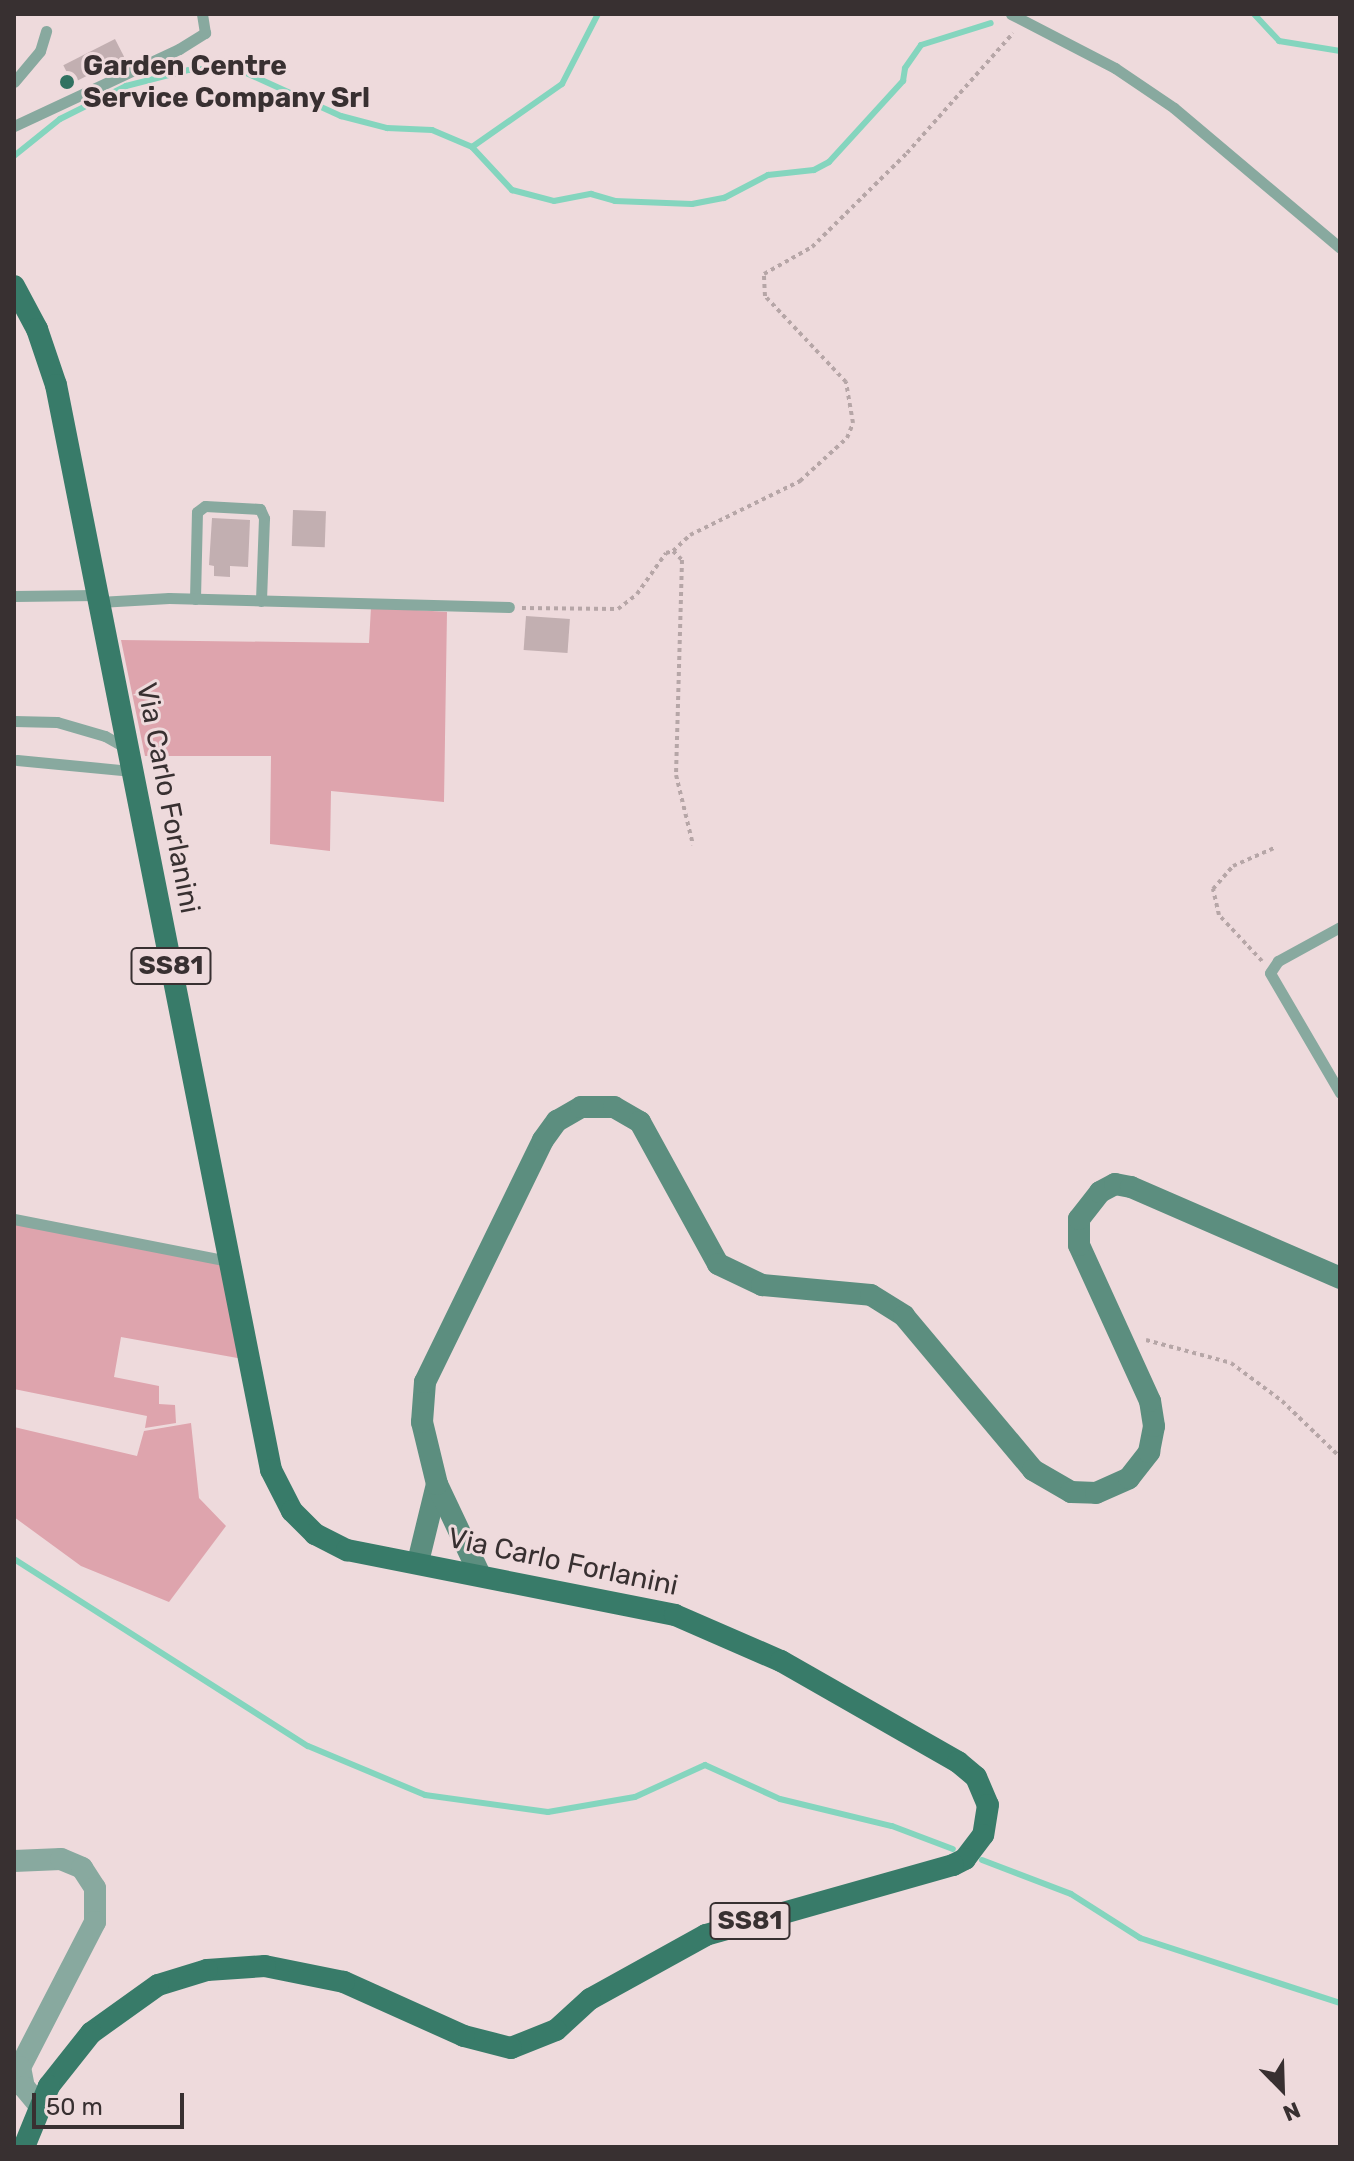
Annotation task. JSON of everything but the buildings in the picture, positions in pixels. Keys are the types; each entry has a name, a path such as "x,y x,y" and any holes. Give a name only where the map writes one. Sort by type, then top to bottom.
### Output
{"main road":[{"name":"Via Carlo Forlanini","path":"14,286 56,385 271,1470 292,1511 315,1534 347,1550 479,1573 675,1615 781,1661 969,1770 988,1805 983,1835 965,1859 706,1935 590,1999 556,2030 511,2048 464,2036 344,1982 265,1966 207,1970 158,1985 125,2005 91,2033 49,2086 24,2147"},
{"path":"479,1573 437,1484 422,1422 425,1382 543,1140 557,1121 581,1107 614,1107 640,1122 705,1247 726,1270 762,1285 871,1295 904,1316 1033,1470 1057,1488 1079,1493 1109,1490 1129,1478 1149,1452 1154,1426 1150,1401 1078,1233 1087,1205 1115,1184 1131,1187 1340,1278"},
{"path":"418,1562 437,1484"}],"street":[{"path":"14,1861 61,1859 82,1868 95,1888 95,1922 20,2067 24,2087 41,2107"}],"lane":[{"path":"14,126 179,49 205,33 202,14"},
{"path":"1011,14 1023,23 1115,68 1174,108 1340,248"},
{"path":"14,82 40,51 46,31"},
{"path":"195,599 197,512 205,506 260,509 264,518 261,601"},
{"path":"14,596 509,607"},
{"path":"14,721 57,722 105,736 130,760"},
{"path":"17,760 130,760"},
{"path":"1340,927 1285,957 1270,973 1340,1093"},
{"path":"14,1219 229,1261"}],"path":[{"path":"509,607 618,609 690,535 800,481 847,438 853,423 846,382 765,296 764,274 812,247 907,153 1023,23"},
{"path":"673,551 682,560 684,580 676,775 693,845"},
{"path":"1270,973 1219,915 1213,889 1233,866 1274,848"},
{"path":"1119,1334 1231,1363 1282,1401 1340,1457"}],"shaded area":[{"path":"371,607 447,612 444,802 331,791 330,851 270,844 271,756 145,756 121,640 369,643"},
{"path":"14,1223 225,1264 243,1359 121,1337 114,1377 159,1386 159,1404 175,1405 176,1423 145,1428 147,1416 14,1389"},
{"path":"191,1423 199,1498 226,1526 169,1602 81,1566 14,1517 14,1427 137,1456 144,1431"}],"waterway":[{"path":"472,147 562,84 598,14"},
{"path":"1254,14 1279,41 1340,51"},
{"path":"14,156 60,119 126,86 189,70 233,67 341,116 387,128 432,130 472,147 512,190 554,201 591,194 615,201 692,204 724,198 768,175 814,170 829,162 903,81 905,68 921,45 991,23"},
{"path":"14,1559 308,1746 425,1795 548,1812 635,1797 705,1765 780,1799 892,1826 953,1849"},
{"path":"982,1860 1071,1894 1140,1938 1340,2003"}],"place":[{"name":"Garden Centre Service Company Srl","path":"67,82"}]}
